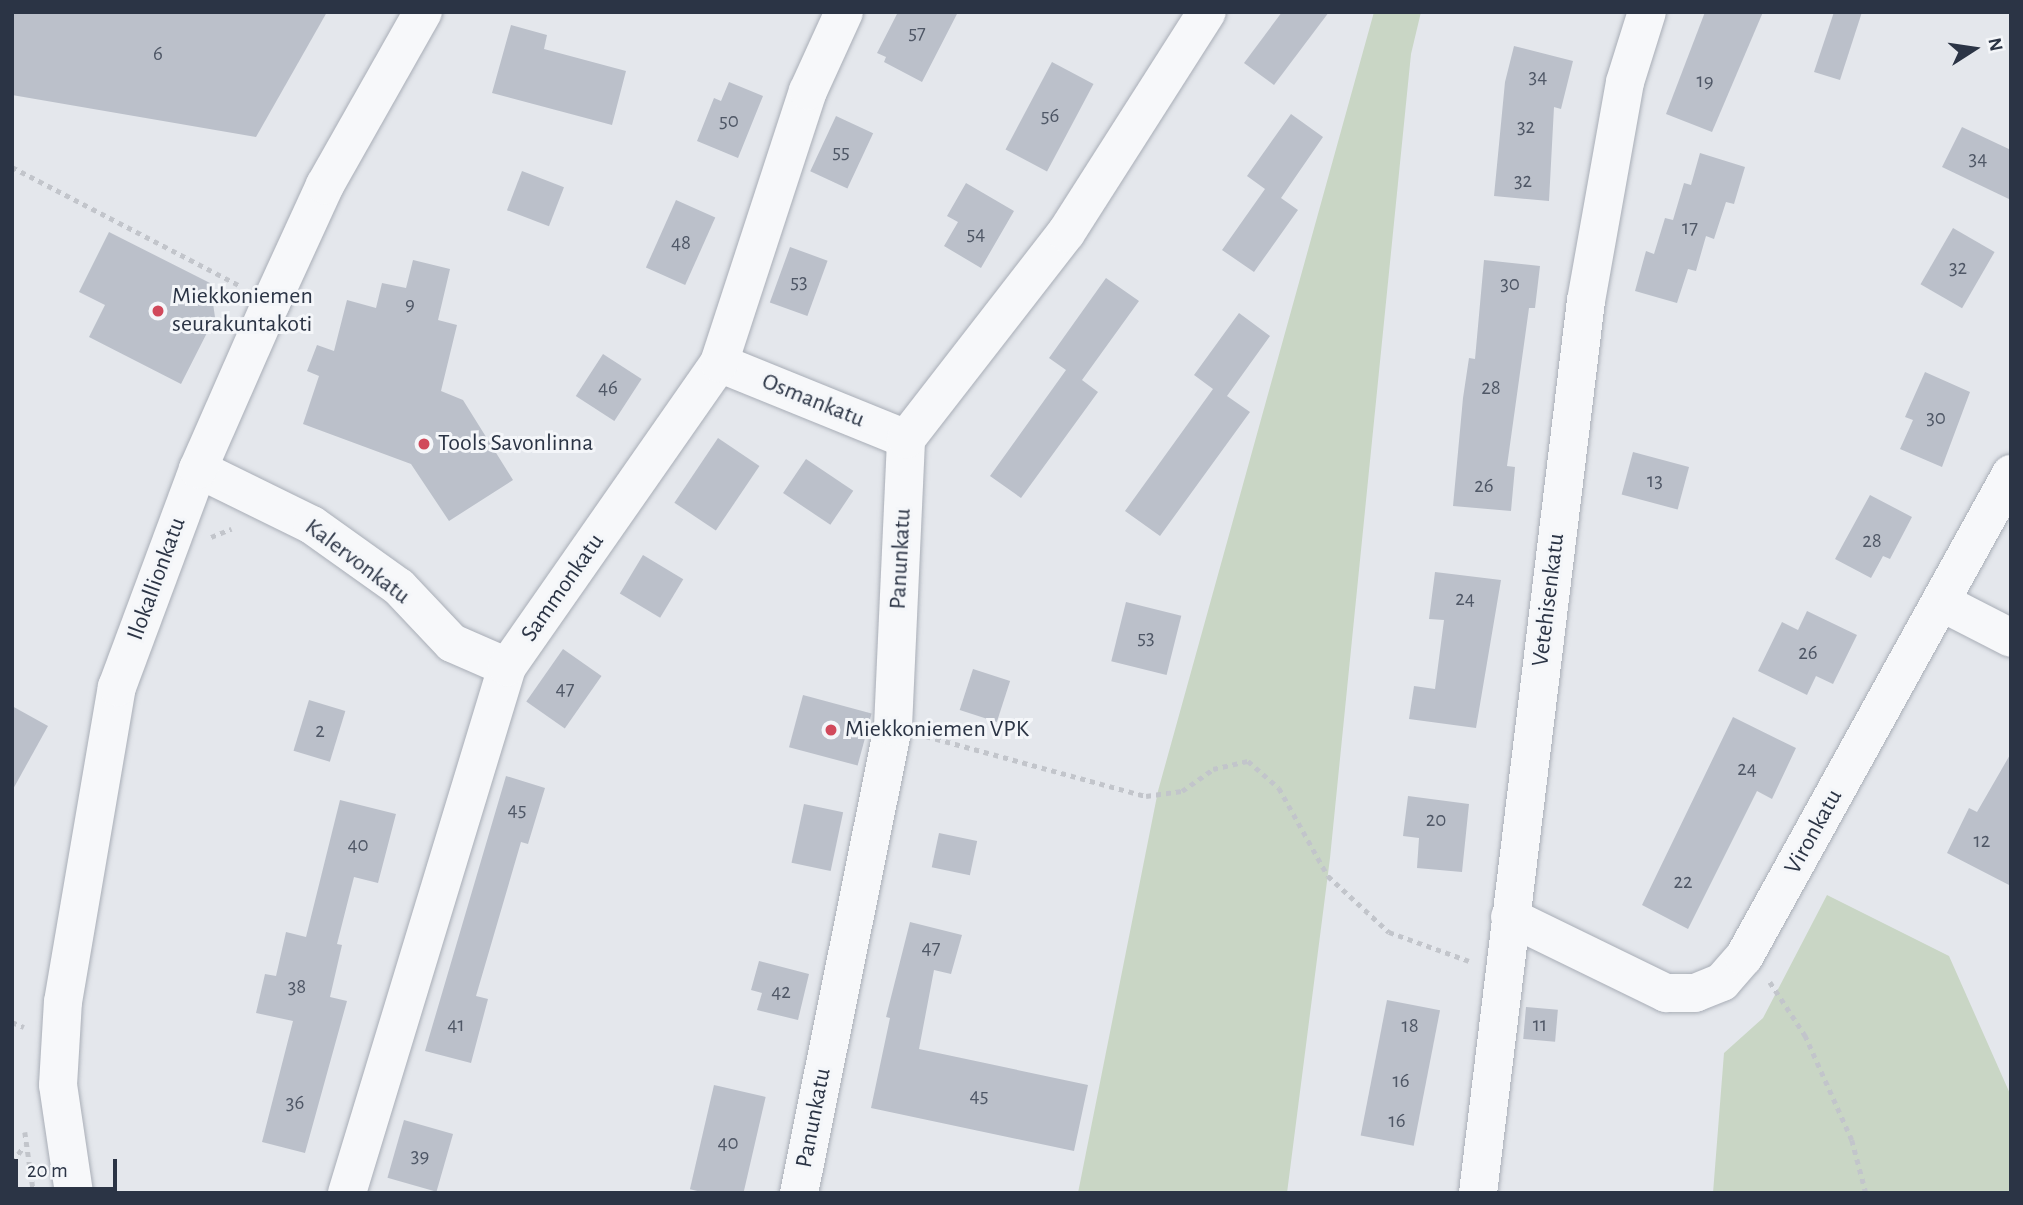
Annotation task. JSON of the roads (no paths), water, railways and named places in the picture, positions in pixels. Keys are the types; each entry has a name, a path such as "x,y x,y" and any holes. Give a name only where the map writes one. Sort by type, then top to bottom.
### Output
{"street":[{"name":"Ilokallionkatu","path":"75,1193 58,1085 74,923 117,687 198,468 271,303 325,185 423,12"},
{"name":"Sammonkatu","path":"347,1193 507,667 719,363 808,91 844,12"},
{"path":"906,439 1066,233 1207,12"},
{"name":"Vetehisenkatu","path":"1478,1193 1586,301 1625,82 1647,12"},
{"name":"Osmankatu","path":"719,363 906,439"},
{"name":"Panunkatu","path":"799,1193 893,727 906,439"},
{"name":"Kalervonkatu","path":"198,468 312,525 399,587 452,643 507,667"},
{"name":"Vironkatu","path":"1510,917 1666,993 1695,993 1722,982 1744,957 1943,603 2011,474"},
{"path":"1943,603 2011,638"}],"place":[{"name":"Miekkoniemen seurakuntakoti","path":"158,311"},
{"name":"Tools Savonlinna","path":"424,444"},
{"name":"Miekkoniemen VPK","path":"831,730"}]}
